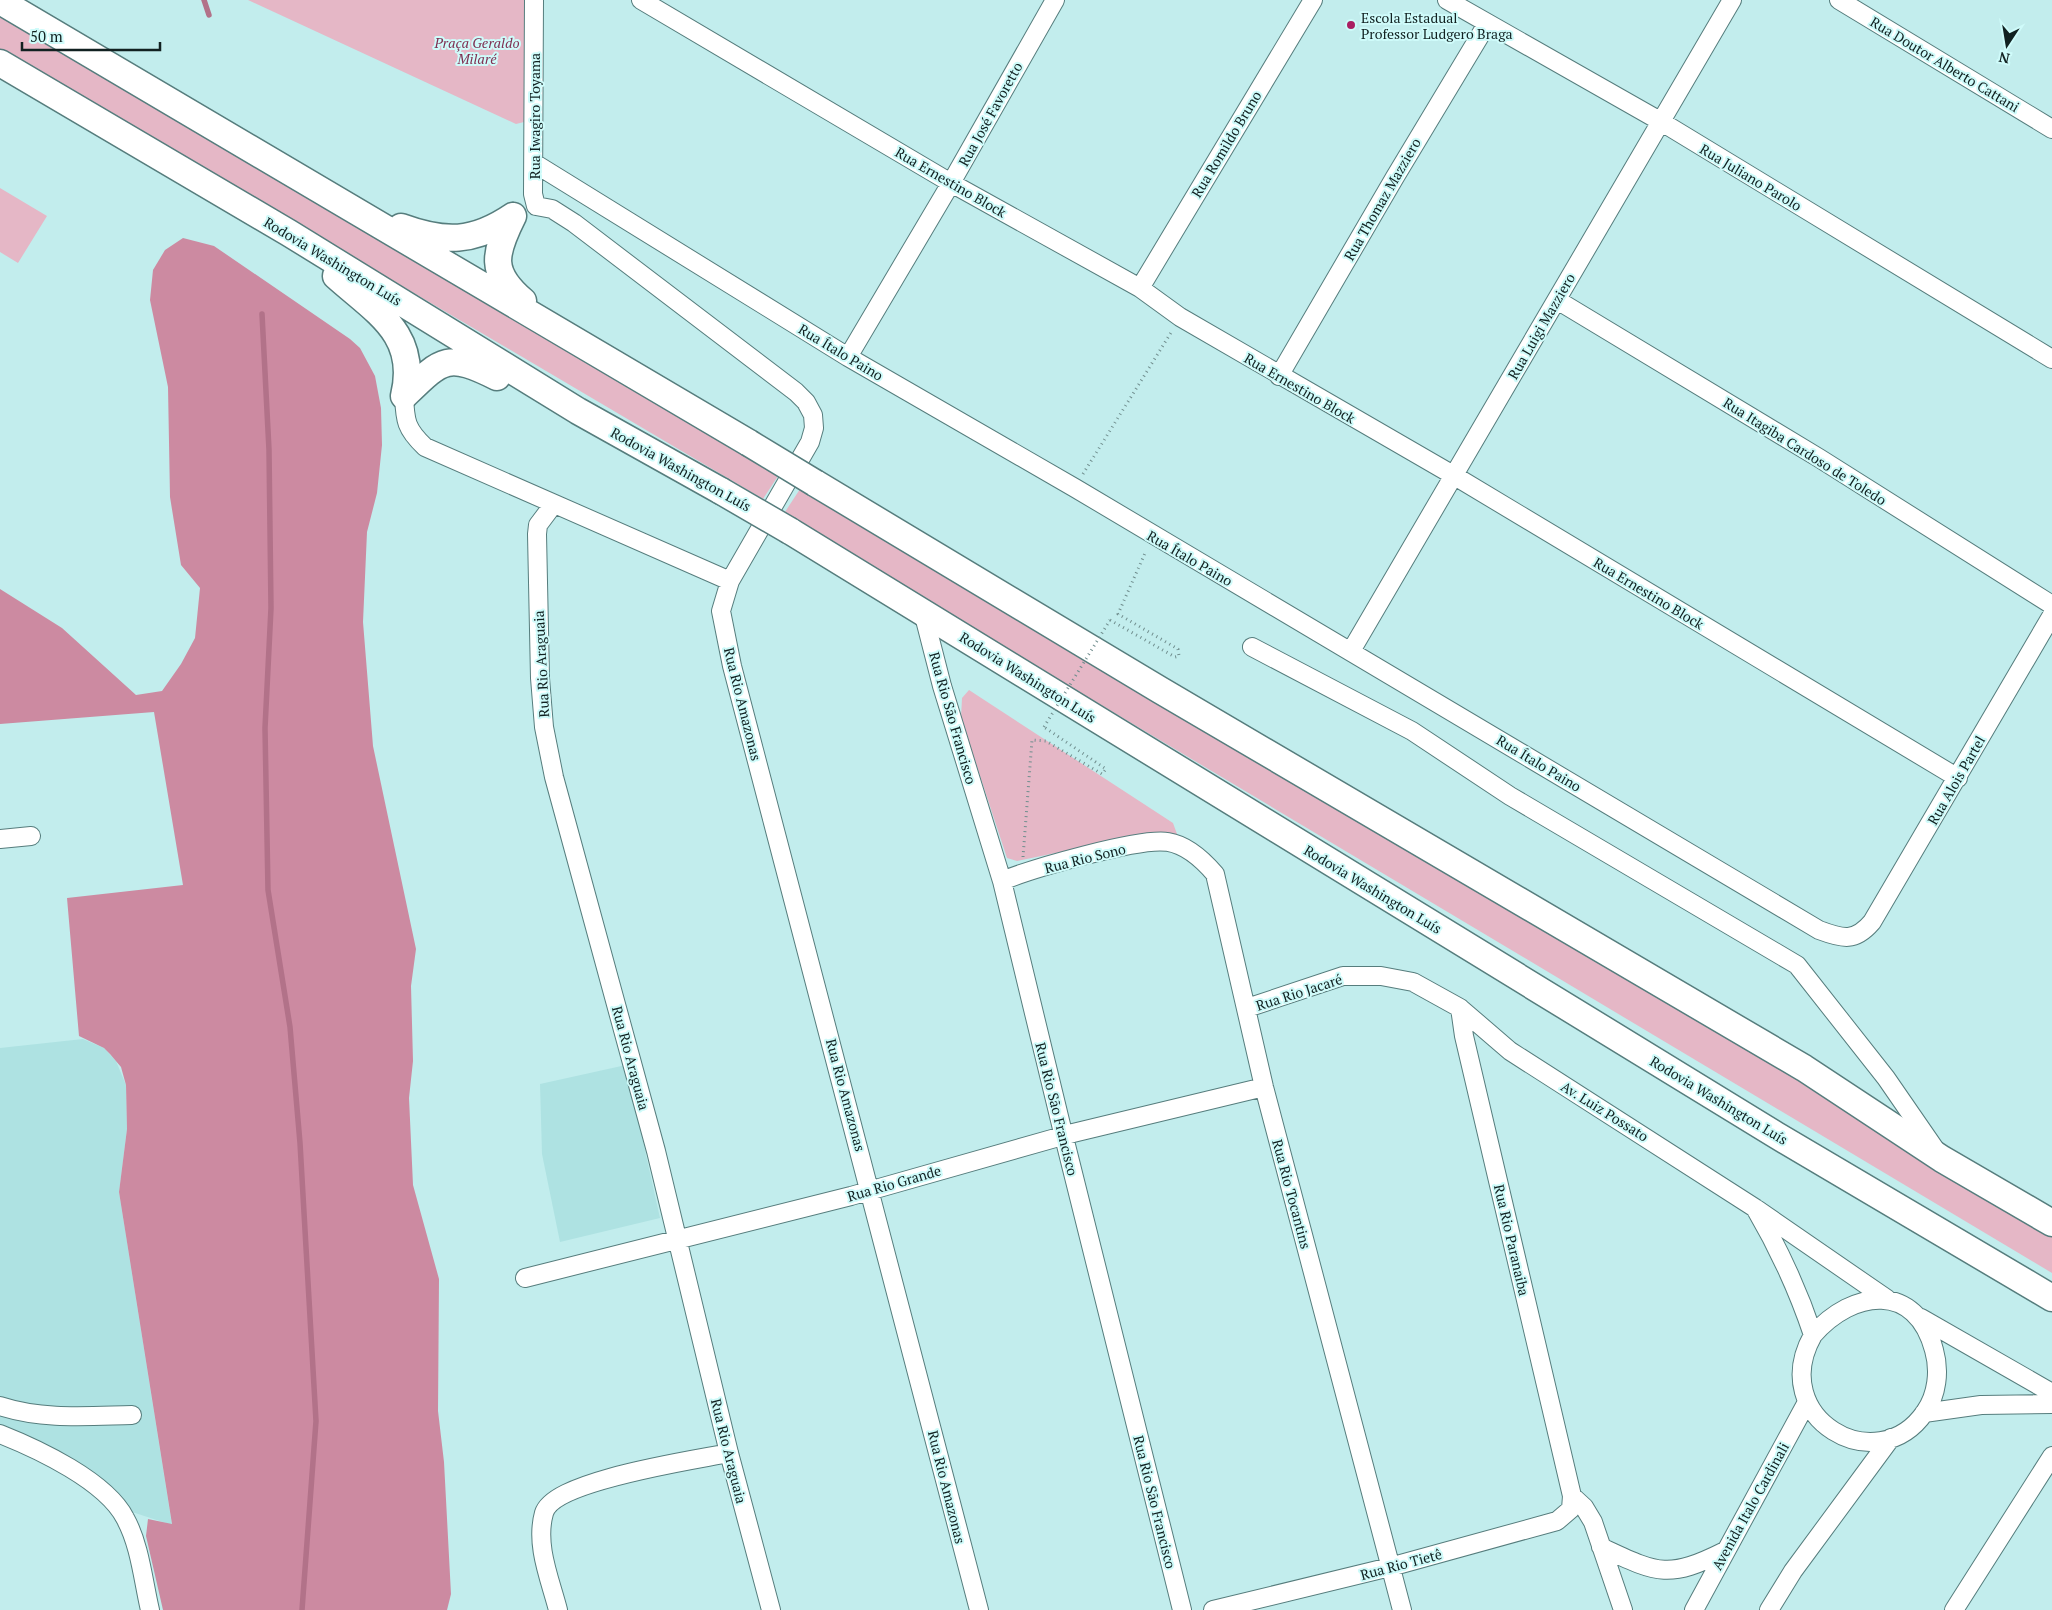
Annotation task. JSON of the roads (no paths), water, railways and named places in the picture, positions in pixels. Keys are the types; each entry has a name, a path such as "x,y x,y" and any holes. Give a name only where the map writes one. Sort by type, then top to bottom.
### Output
{"highway":[{"path":"0,1 301,180 749,442 1160,690 1804,1068 1942,1159 2052,1223"},
{"name":"Rodovia Washington Luís","path":"0,63 289,233 578,411 790,531 1759,1125 2052,1298"},
{"path":"301,180 388,222 429,237 458,238 478,236 525,211"},
{"path":"525,211 501,241 498,253 502,281 522,300 606,358"},
{"path":"289,233 391,325 406,360 408,378 404,396"},
{"path":"404,396 428,372 443,363 460,361 475,366 525,392 578,411"}],"street":[{"name":"Rua Iwagiro Toyama","path":"525,211 533,194 534,0"},
{"name":"Rua Ernestino Block","path":"641,0 951,183 1140,288 1180,318 1453,475 1958,778"},
{"name":"Rua Romildo Bruno","path":"1140,288 1313,0"},
{"name":"Rua Juliano Parolo","path":"1447,0 1660,121 2052,360"},
{"name":"Rua Luigi Mazziero","path":"1351,652 1732,0"},
{"name":"Rua Doutor Alberto Cattani","path":"1839,0 2052,129"},
{"name":"Rua José Favoretto","path":"848,357 951,183 1049,2"},
{"name":"Rua Thomaz Mazziero","path":"1279,376 1487,24"},
{"name":"Rua Ítalo Paino","path":"534,163 848,357 1074,488 1819,930 1835,936 1853,937"},
{"name":"Rua Rio Amazonas","path":"525,211 552,209 574,223 761,364 806,402 813,422 810,442 730,581 721,611 732,666 871,1189 979,1610"},
{"name":"Rua Itagiba Cardoso de Toledo","path":"1557,300 1819,458 2052,605"},
{"path":"404,396 405,422 414,437 425,447 553,505 730,581"},
{"name":"Rua Rio Araguaia","path":"553,505 538,525 537,534 540,678 544,727 554,777 656,1151 729,1453 771,1610"},
{"name":"Rua Rio São Francisco","path":"923,612 942,686 1002,881 1182,1610"},
{"name":"Rua Alois Partel","path":"1853,937 1864,932 1872,922 2052,615"},
{"path":"1252,646 1412,731 1510,796 1797,965 1886,1078 1942,1159"},
{"path":"0,839 31,836"},
{"name":"Rua Rio Sono","path":"1002,881 1022,873 1119,848 1168,842"},
{"name":"Rua Rio Tocantins","path":"1168,842 1194,854 1215,874 1264,1087 1402,1610"},
{"name":"Rua Rio Jacaré","path":"1247,1008 1343,976 1381,976 1413,982 1460,1008"},
{"name":"Av. Luiz Possato","path":"1460,1008 1510,1051 1755,1208 1887,1299"},
{"name":"Rua Rio Paranaiba","path":"1460,1008 1464,1036 1572,1496"},
{"name":"Rua Rio Grande","path":"525,1278 678,1241 1064,1137 1264,1087"},
{"path":"1755,1208 1781,1253 1799,1293 1813,1335"},
{"path":"1921,1318 1930,1335 1937,1360 1935,1387 1924,1413 1904,1432 1891,1438 1863,1441 1849,1439 1824,1425 1807,1402 1802,1389 1801,1368 1806,1347 1822,1324 1844,1308 1868,1301 1887,1299 1906,1306 1921,1318 2052,1393"},
{"name":"Avenida Italo Cardinali","path":"1694,1610 1807,1402"},
{"path":"1924,1413 1981,1405 2052,1404"},
{"path":"0,1406 24,1414 52,1417 132,1415"},
{"path":"0,1434 69,1467 115,1500 126,1519 135,1542 150,1610"},
{"path":"1770,1610 1793,1571 1891,1438"},
{"path":"558,1610 542,1552 542,1527 545,1511 552,1502 565,1493 607,1478 729,1453"},
{"path":"1954,1610 2052,1456"},
{"path":"1572,1496 1584,1507 1593,1522 1623,1610"},
{"name":"Rua Rio Tietê","path":"1213,1610 1390,1567 1558,1521 1571,1509 1572,1496"},
{"path":"1600,1547 1640,1565 1666,1572 1694,1566 1725,1552"}],"waterway":[{"path":"204,0 209,15"},
{"path":"262,314 269,450 271,608 265,728 268,890 290,1027 300,1143 316,1421 302,1610"}],"place":[{"name":"Escola Estadual Professor Ludgero Braga","path":"1351,25"}],"park label":[{"name":"Praça Geraldo Milaré","path":"477,50"}]}
